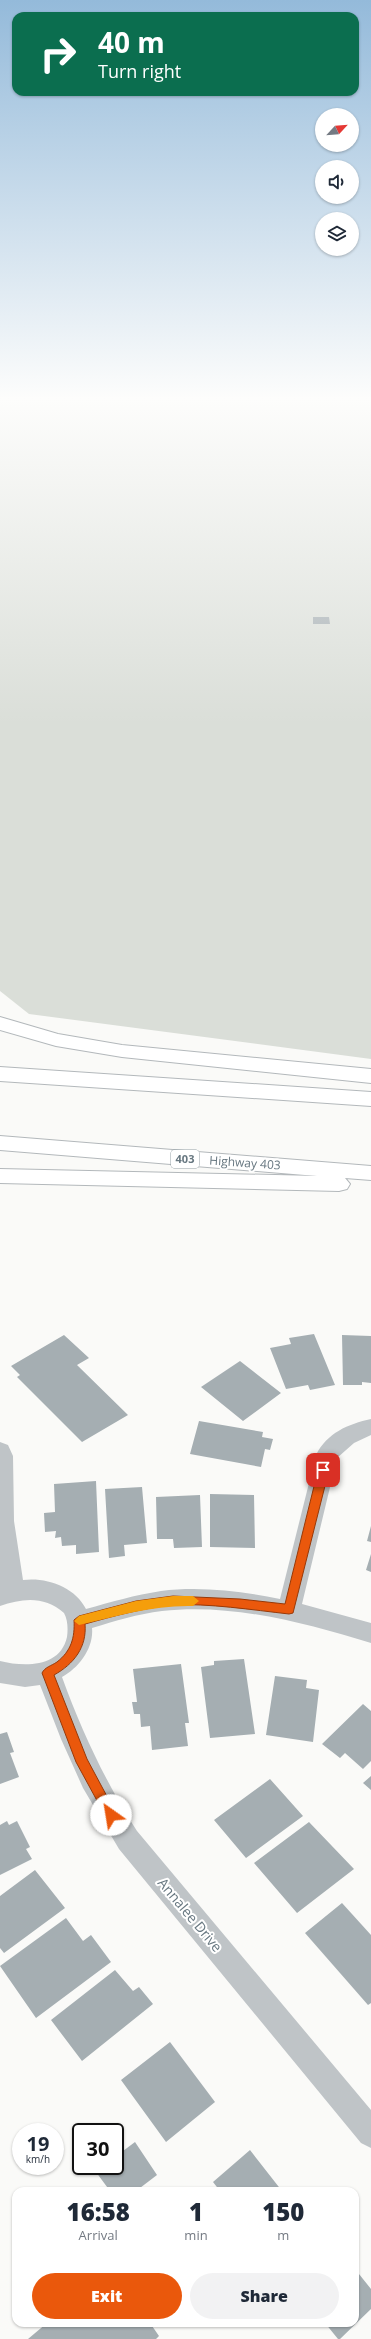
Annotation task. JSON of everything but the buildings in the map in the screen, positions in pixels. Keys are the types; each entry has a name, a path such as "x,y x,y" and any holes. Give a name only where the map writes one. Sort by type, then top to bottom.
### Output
{"highway":[{"path":"0,1023 56,1040 122,1051 371,1076"},
{"path":"0,1074 371,1099"},
{"name":"Highway 403","path":"0,1143 371,1173"},
{"path":"0,1176 371,1185"}],"street":[{"path":"289,1609 327,1455 336,1443 347,1435 371,1427"},
{"path":"0,1451 2,1456 6,1593 29,1588 51,1592 61,1596 73,1607 79,1620 80,1633 74,1651 60,1666 48,1673 30,1677 13,1676 0,1672"},
{"path":"79,1620 136,1606 173,1600 289,1609 371,1633"},
{"name":"Annalee Drive","path":"48,1673 82,1762 103,1802 128,1840 371,2133"}],"shaded area":[{"path":"0,507 371,507 371,1059 29,1014 0,991"}],"slow traffic":[{"path":"79,1621 136,1606 173,1600 193,1601"}],"route":[{"path":"111,1815 82,1762 67,1727 48,1673 60,1666 70,1656 77,1645 80,1633 79,1620 136,1606 173,1600 208,1601 289,1609 323,1470"}]}
